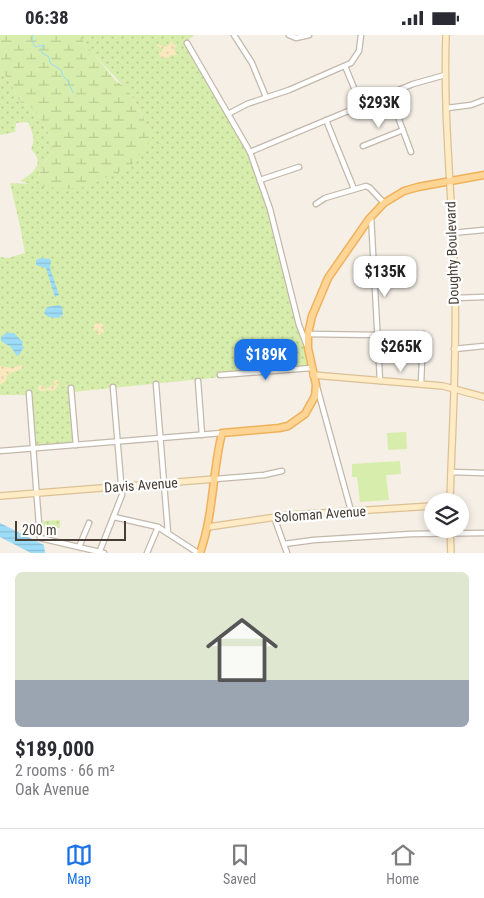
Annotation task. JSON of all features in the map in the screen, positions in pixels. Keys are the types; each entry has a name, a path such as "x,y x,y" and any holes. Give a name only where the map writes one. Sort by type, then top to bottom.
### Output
{"main road":[{"path":"199,553 208,527 217,452 222,433 280,429 296,421 308,409 315,396 316,385 308,348 308,333 312,316 328,278 371,216 384,203 410,189 484,175"}],"street":[{"path":"234,35 252,63 266,97"},
{"path":"289,35 302,38 309,35"},
{"path":"228,114 247,104 289,90 351,63 357,56 361,35"},
{"name":"Doughty Boulevard","path":"446,35 445,75 455,298 450,493"},
{"path":"187,43 250,152 280,246 299,325 308,348"},
{"path":"344,67 361,105"},
{"path":"250,152 413,83 445,75"},
{"path":"389,93 411,152"},
{"path":"447,108 471,105 484,100"},
{"path":"326,120 354,189"},
{"path":"362,146 403,130"},
{"path":"260,181 299,167"},
{"path":"316,204 354,189 369,187 384,203"},
{"path":"371,216 380,381"},
{"path":"452,233 484,230"},
{"path":"455,298 484,297"},
{"path":"308,333 378,335"},
{"path":"422,384 423,334"},
{"path":"454,349 484,346"},
{"path":"404,355 422,355"},
{"path":"220,375 311,368"},
{"path":"313,375 422,384 453,388 484,397"},
{"path":"198,381 202,435"},
{"path":"156,384 168,533"},
{"path":"316,385 351,511"},
{"path":"29,393 40,537 101,553 122,498 113,387"},
{"path":"71,388 76,445"},
{"path":"0,451 222,433"},
{"name":"Davis Avenue","path":"0,496 264,475 282,471"},
{"path":"451,472 484,473"},
{"name":"Soloman Avenue","path":"208,527 274,517 424,506"},
{"path":"114,517 158,527 199,553"},
{"path":"274,517 287,553"},
{"path":"79,547 89,523"},
{"path":"148,553 158,527"},
{"path":"469,532 484,533"},
{"path":"284,544 314,540 424,533"},
{"path":"450,538 451,553"}],"green space":[{"path":"0,35 78,35 116,81 127,88 153,136 131,166 86,187 65,189 39,186 42,167 53,151 51,138 35,109 20,102 0,68"},
{"path":"76,35 194,35 184,44 219,98 250,152 268,204 311,368 72,392 77,445 33,448 29,395 0,395 0,257 8,258 25,253 10,183 30,184 20,181 29,175 38,164 35,154 31,149 33,139 28,122 16,123 15,132 0,135 0,68 20,102 35,109 51,138 53,151 45,161 39,176 153,136 130,93"},
{"path":"406,432 407,449 388,450 387,433"},
{"path":"400,461 401,474 386,475 389,500 360,502 357,477 352,477 352,464"},
{"path":"60,520 60,528 43,529 43,521"}],"sand":[{"path":"172,41 174,45 177,45 174,49 177,55 162,59 158,53 158,49 160,54 163,49 156,45 166,47"},
{"path":"96,323 103,324 104,333 101,332 100,335 97,335 98,328 94,331 93,328"},
{"path":"21,365 24,368 8,374 6,380 0,385 0,366 12,368"},
{"path":"55,380 58,380 59,383 55,390 38,390 39,385 45,389 51,385 55,386 56,384 53,383"}],"water":[{"path":"41,258 50,259 51,261 50,268 59,295 55,297 46,268 36,265 36,260"},
{"path":"59,305 62,307 63,314 59,318 48,317 44,313 47,307"},
{"path":"6,333 14,333 23,342 24,348 17,356 11,347 1,341 1,337"},
{"path":"0,523 44,545 45,553 31,553 0,537"}],"waterway":[{"path":"33,35 32,41 35,47 44,45 41,49 42,53 49,57 50,63 61,70 73,93"}]}
